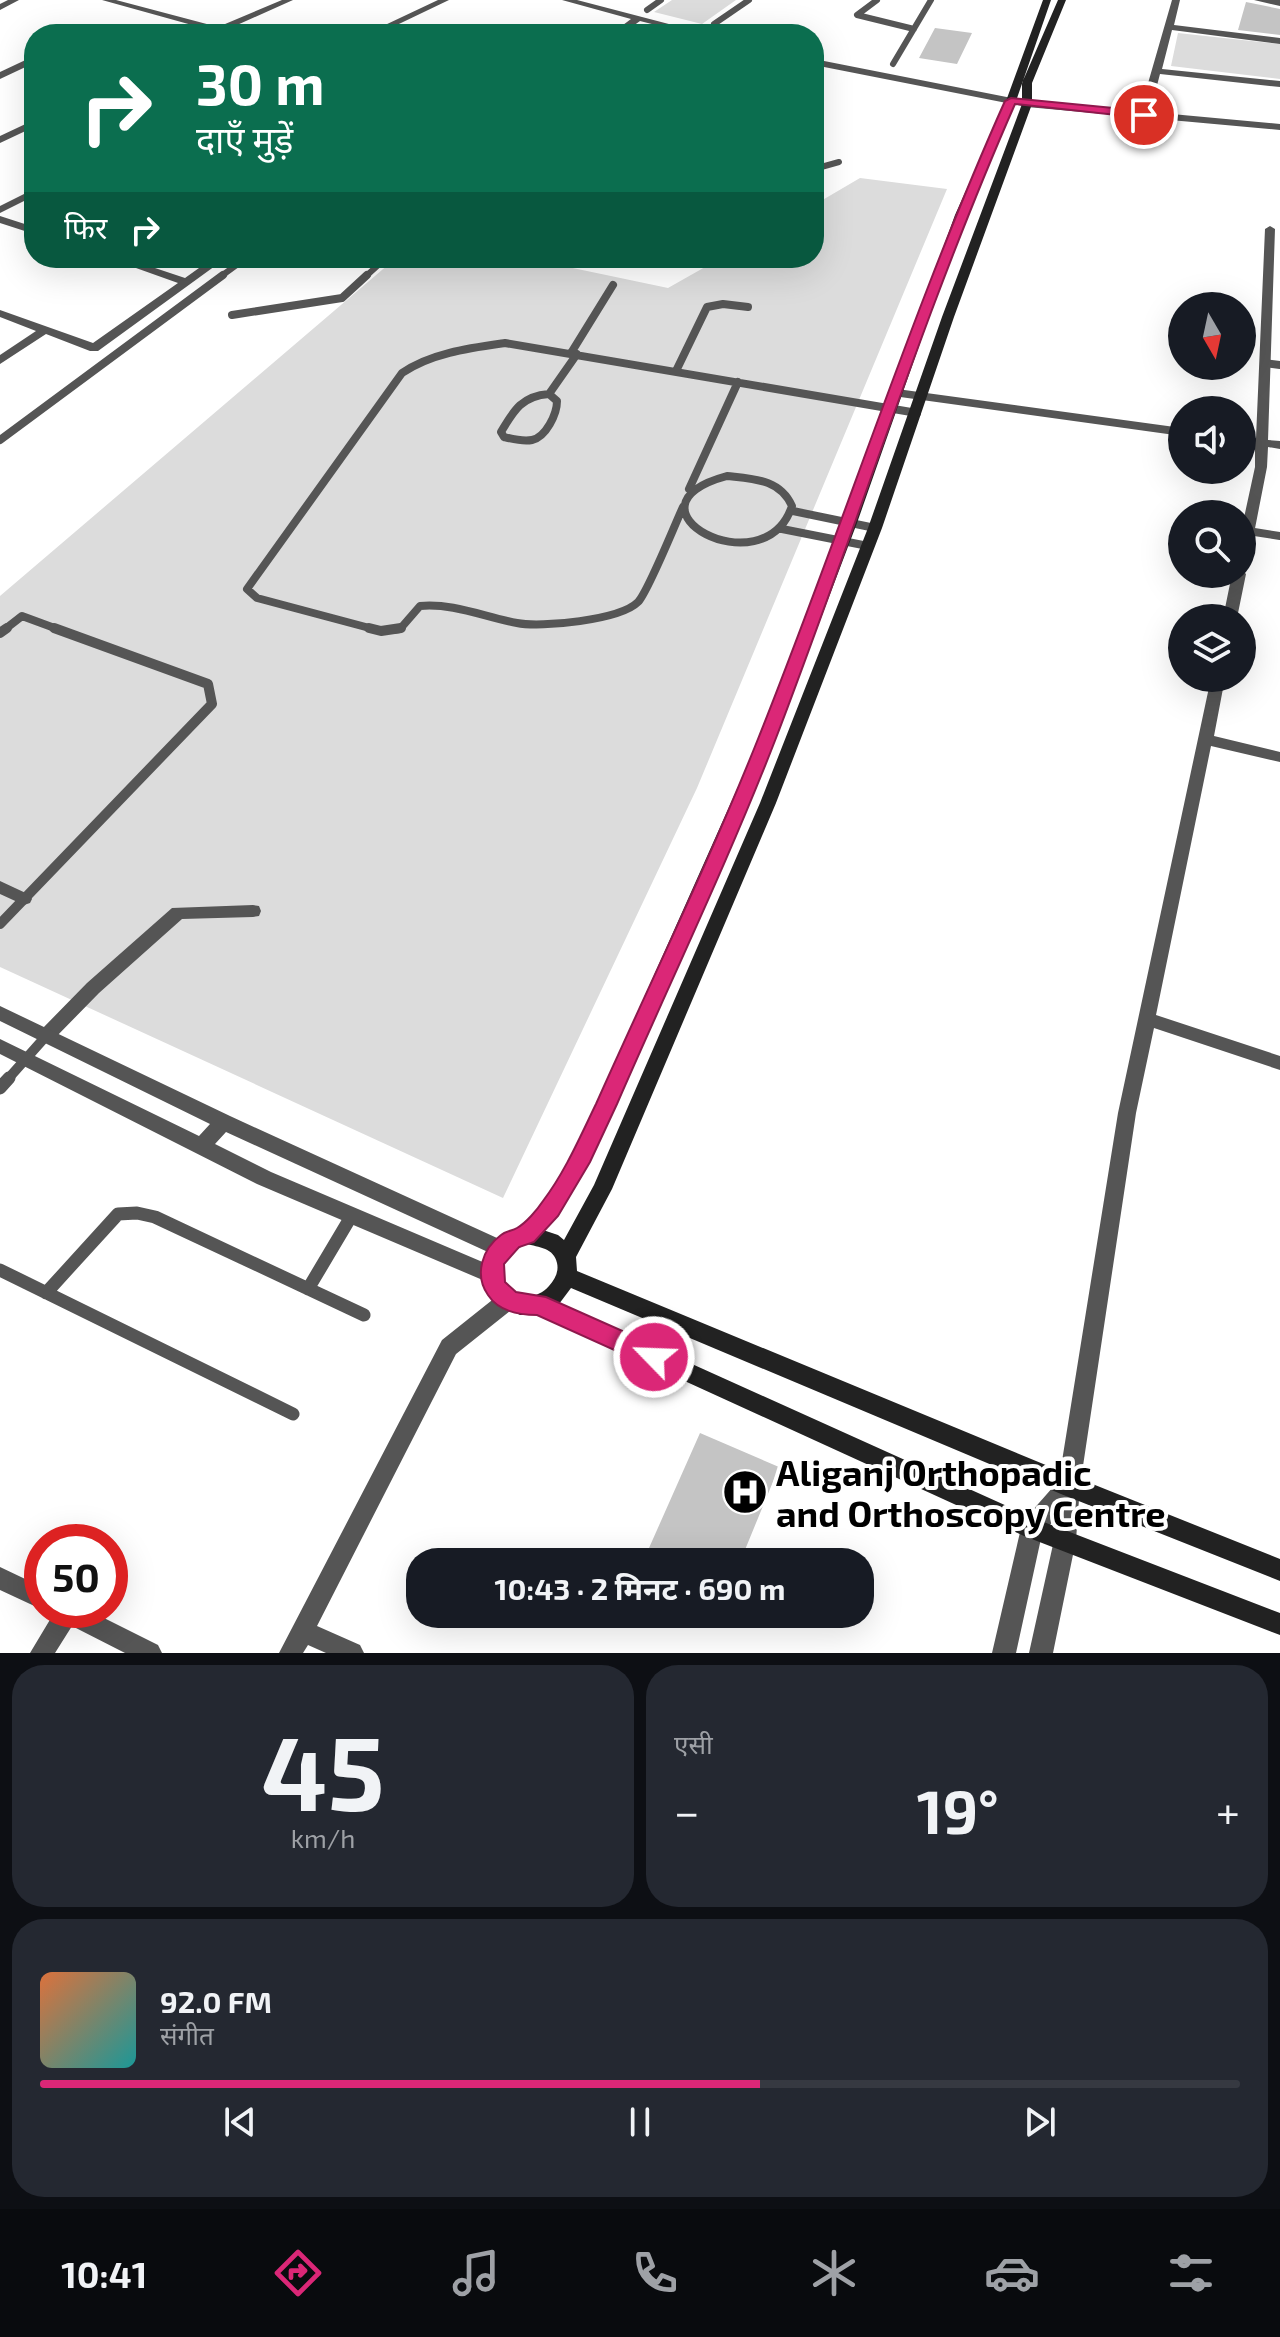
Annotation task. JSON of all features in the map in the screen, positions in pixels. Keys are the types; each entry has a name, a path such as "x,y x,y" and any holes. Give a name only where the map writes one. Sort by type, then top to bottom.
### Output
{"main road":[{"path":"526,1235 550,1209 583,1155 766,742 850,523 960,215 1011,101 1047,0"},
{"path":"566,1256 602,1189 768,803 875,528 1027,104 1027,83 1062,0"},
{"path":"538,1304 561,1289 568,1277 566,1256 556,1242 526,1235 511,1240 493,1262 492,1275 496,1288 508,1300 538,1304 1032,1528 1280,1624"},
{"path":"568,1277 1069,1486 1280,1570"}],"street":[{"path":"0,7 15,0"},
{"path":"106,0 196,24"},
{"path":"233,24 289,0"},
{"path":"393,24 445,0"},
{"path":"566,0 662,24"},
{"path":"1144,115 1176,0"},
{"path":"1258,0 1280,3"},
{"path":"630,24 638,18"},
{"path":"1168,27 1280,41"},
{"path":"0,76 24,64"},
{"path":"824,64 1027,104 1280,127"},
{"path":"1156,71 1280,84"},
{"path":"0,140 24,128"},
{"path":"0,210 24,197"},
{"path":"0,219 24,227"},
{"path":"1254,500 1261,467 1265,363 1274,284 1270,229"},
{"path":"144,268 186,282"},
{"path":"0,313 94,348 206,268"},
{"path":"0,360 45,330"},
{"path":"897,393 919,406 1168,431"},
{"path":"1256,441 1280,445"},
{"path":"1041,1653 1065,1540 1069,1486 1127,1113 1215,692"},
{"path":"1205,739 1280,757"},
{"path":"0,887 24,899"},
{"path":"47,1035 93,988 178,913 253,911"},
{"path":"0,1013 223,1122 501,1249"},
{"path":"1147,1019 1280,1063"},
{"path":"0,1046 264,1178 492,1275"},
{"path":"202,1146 223,1122"},
{"path":"291,1653 449,1347 508,1300"},
{"path":"1004,1653 1032,1528 1069,1486"},
{"path":"0,1578 24,1590"},
{"path":"42,1653 56,1628"},
{"path":"100,1628 150,1653"},
{"path":"303,1631 352,1653"}],"lane":[{"path":"647,10 661,0"},
{"path":"714,24 749,0"},
{"path":"877,0 857,15 914,29"},
{"path":"893,64 930,0"},
{"path":"824,166 839,162"},
{"path":"0,440 232,268"},
{"path":"232,315 342,298 375,268"},
{"path":"549,394 613,285"},
{"path":"676,371 707,307 723,304 748,307"},
{"path":"738,382 638,602 619,612 575,621 520,624 442,604 420,606 400,629 381,631 257,598 247,589 402,373 415,364 486,343 574,353 891,409 919,406"},
{"path":"1265,363 1280,365"},
{"path":"549,394 557,401 558,408 541,438 533,442 504,437 501,432 520,401 532,395 549,394"},
{"path":"686,496 695,486 709,479 744,476 775,485 786,493 793,511"},
{"path":"683,507 686,519 695,529 728,541 763,539 782,529 793,511"},
{"path":"793,511 875,528"},
{"path":"782,529 868,546"},
{"path":"1256,532 1280,536"},
{"path":"0,633 22,616 208,684 212,704 0,924"},
{"path":"0,1088 47,1035"},
{"path":"46,1293 118,1214 137,1213 155,1217 364,1315"},
{"path":"308,1289 352,1215"},
{"path":"0,1270 293,1414"}],"shaded area":[{"path":"672,0 736,0 702,24 654,12"},
{"path":"1178,33 1280,44 1280,79 1171,66"},
{"path":"860,178 947,189 697,788 503,1198 0,967 0,596 384,268 573,268 668,288 703,268 824,268 824,199"}],"building":[{"path":"1246,2 1280,9 1280,35 1238,30"},
{"path":"935,28 972,33 957,64 919,58"},
{"path":"700,1433 779,1467 746,1548 649,1548"}],"place":[{"name":"Aliganj Orthopadic and Orthoscopy Centre","path":"745,1492"}],"route":[{"path":"654,1357 538,1304 508,1300 496,1288 492,1275 493,1262 501,1249 511,1240 526,1235 550,1209 583,1155 607,1104 766,742 850,523 960,215 1011,101 1144,115"}]}
